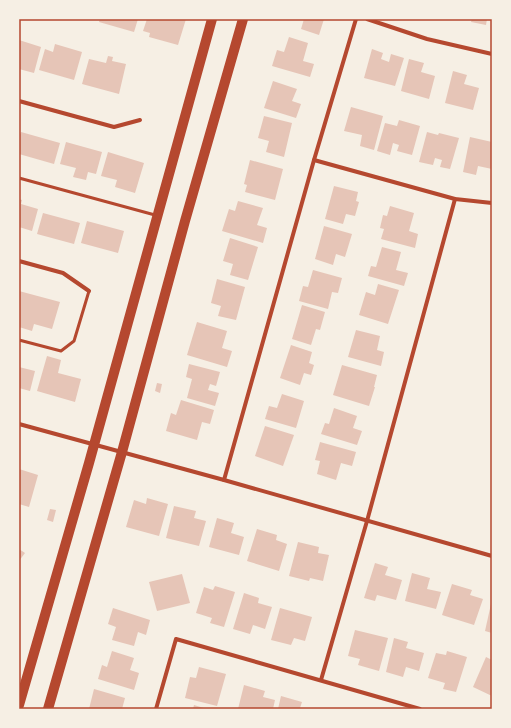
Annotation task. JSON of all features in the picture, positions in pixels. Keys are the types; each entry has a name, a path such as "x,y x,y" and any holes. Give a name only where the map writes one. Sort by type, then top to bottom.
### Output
{"main road":[{"path":"19,704 94,445 212,19"},
{"path":"48,709 122,452 183,228 243,19"}],"street":[{"path":"224,480 314,160 356,19"},
{"path":"367,19 427,39 492,54"},
{"path":"19,101 114,127 140,120"},
{"path":"314,160 455,199 492,203"},
{"path":"320,680 367,521 455,199"},
{"path":"19,261 63,273 89,290"},
{"path":"19,424 492,556"},
{"path":"156,709 176,639 420,709"}],"lane":[{"path":"19,178 157,215"},
{"path":"19,340 61,351 74,340 89,290"}],"building":[{"path":"100,19 138,19 134,32 99,22"},
{"path":"147,19 186,19 178,45 149,37 150,33 143,31"},
{"path":"304,19 324,19 319,35 301,29"},
{"path":"472,19 487,19 486,25 471,22"},
{"path":"289,37 308,43 303,61 314,64 310,77 272,66 277,50 284,52"},
{"path":"19,40 41,47 34,73 19,69"},
{"path":"55,44 82,52 74,80 39,70 45,49 53,52"},
{"path":"372,49 383,53 381,59 389,62 391,54 404,58 395,86 364,78"},
{"path":"108,56 113,57 112,61 126,64 119,94 82,84 89,59 106,63"},
{"path":"409,59 424,63 421,72 435,76 429,99 401,91"},
{"path":"453,71 467,75 464,84 479,88 473,110 445,103"},
{"path":"273,81 297,89 292,101 301,104 296,118 264,108"},
{"path":"351,107 383,116 374,150 360,146 362,135 344,131"},
{"path":"264,116 292,123 284,157 266,152 269,141 258,138"},
{"path":"399,120 420,126 412,155 397,151 399,145 393,143 390,155 377,151 385,123 397,126"},
{"path":"21,132 60,143 54,164 19,154 19,137"},
{"path":"427,132 438,135 439,133 459,138 450,169 440,167 442,160 435,158 433,165 419,162"},
{"path":"470,137 492,142 492,169 478,166 476,175 463,172"},
{"path":"66,142 102,152 96,174 88,172 86,180 73,177 76,168 60,164"},
{"path":"108,152 144,163 135,193 115,187 117,180 101,176"},
{"path":"250,160 283,169 275,200 245,192 247,185 244,184"},
{"path":"334,186 358,192 356,201 359,202 355,216 346,214 343,224 325,219"},
{"path":"19,199 22,200 21,204 38,209 32,231 19,227"},
{"path":"238,201 263,208 257,225 267,228 263,243 222,231 229,209 235,211"},
{"path":"390,206 414,213 409,231 418,234 415,248 381,239 384,229 380,228 383,215 387,216"},
{"path":"43,213 80,223 74,244 37,234"},
{"path":"87,221 124,231 118,253 81,243"},
{"path":"324,226 352,234 345,257 336,254 333,265 315,259"},
{"path":"230,238 258,247 248,280 230,275 233,264 223,261"},
{"path":"382,247 401,252 396,270 408,273 404,286 368,276 371,266 376,267"},
{"path":"313,270 342,278 338,293 332,292 328,309 299,301 303,286 308,287"},
{"path":"217,279 245,287 236,320 218,316 221,306 211,303"},
{"path":"378,284 399,290 388,324 359,315 366,292 375,295"},
{"path":"19,291 60,302 52,329 34,324 32,331 19,327"},
{"path":"302,305 325,312 320,330 316,329 311,345 292,339"},
{"path":"197,322 227,331 222,348 232,351 227,367 187,355"},
{"path":"356,330 380,336 377,350 384,352 381,366 348,357"},
{"path":"291,345 312,352 309,363 314,365 311,375 304,373 300,385 280,378"},
{"path":"47,356 61,360 58,373 81,379 75,402 37,391"},
{"path":"189,364 220,372 216,386 210,384 208,390 219,393 215,406 187,398 192,379 186,377"},
{"path":"342,365 377,375 369,406 333,395"},
{"path":"19,367 35,371 30,391 19,388"},
{"path":"157,383 162,384 160,393 155,391"},
{"path":"282,394 304,401 296,428 265,419 269,406 277,408"},
{"path":"181,400 214,410 210,424 202,422 197,440 166,431 171,413 176,415"},
{"path":"334,408 357,416 353,428 362,431 357,445 321,434 325,423 329,424"},
{"path":"265,426 294,435 283,466 255,456"},
{"path":"320,442 356,452 352,466 341,463 336,480 317,474 320,461 315,460"},
{"path":"19,469 38,475 29,507 19,504"},
{"path":"147,498 168,504 159,536 126,527 134,500 146,504"},
{"path":"174,506 196,511 194,518 206,521 199,546 166,538"},
{"path":"50,509 56,510 53,522 47,520"},
{"path":"217,518 234,523 231,533 244,537 239,555 209,547"},
{"path":"257,529 277,535 276,540 287,544 279,571 247,561"},
{"path":"298,542 319,547 318,553 329,555 323,581 310,578 309,581 289,576"},
{"path":"19,549 25,553 19,561"},
{"path":"375,563 388,567 385,575 402,580 396,600 377,595 375,601 364,598"},
{"path":"412,573 430,578 427,589 441,592 436,609 405,601"},
{"path":"182,574 190,603 157,611 149,582"},
{"path":"452,584 472,590 470,595 483,599 474,625 442,615"},
{"path":"215,586 235,592 224,627 210,623 212,618 196,613 204,587 213,590"},
{"path":"244,593 259,598 258,603 272,607 265,629 253,625 250,634 233,629"},
{"path":"492,604 492,633 485,631"},
{"path":"113,608 150,620 146,635 138,632 134,646 112,640 116,627 108,624"},
{"path":"280,608 312,617 305,641 294,638 291,645 271,640"},
{"path":"355,630 388,638 379,671 358,665 360,659 348,656"},
{"path":"394,638 408,642 406,648 424,653 419,671 406,667 403,677 386,672"},
{"path":"112,651 134,658 130,670 139,673 134,690 98,679 102,665 107,667"},
{"path":"447,651 467,657 456,692 443,689 445,683 428,678 436,653 446,655"},
{"path":"486,657 492,660 492,696 473,687"},
{"path":"199,667 226,674 217,706 185,698 190,677 196,678"},
{"path":"244,685 265,691 263,697 275,700 273,709 238,709"},
{"path":"94,689 125,698 122,709 89,709"},
{"path":"281,696 302,702 300,708 304,709 278,709"},
{"path":"194,705 207,709 193,709"}]}
